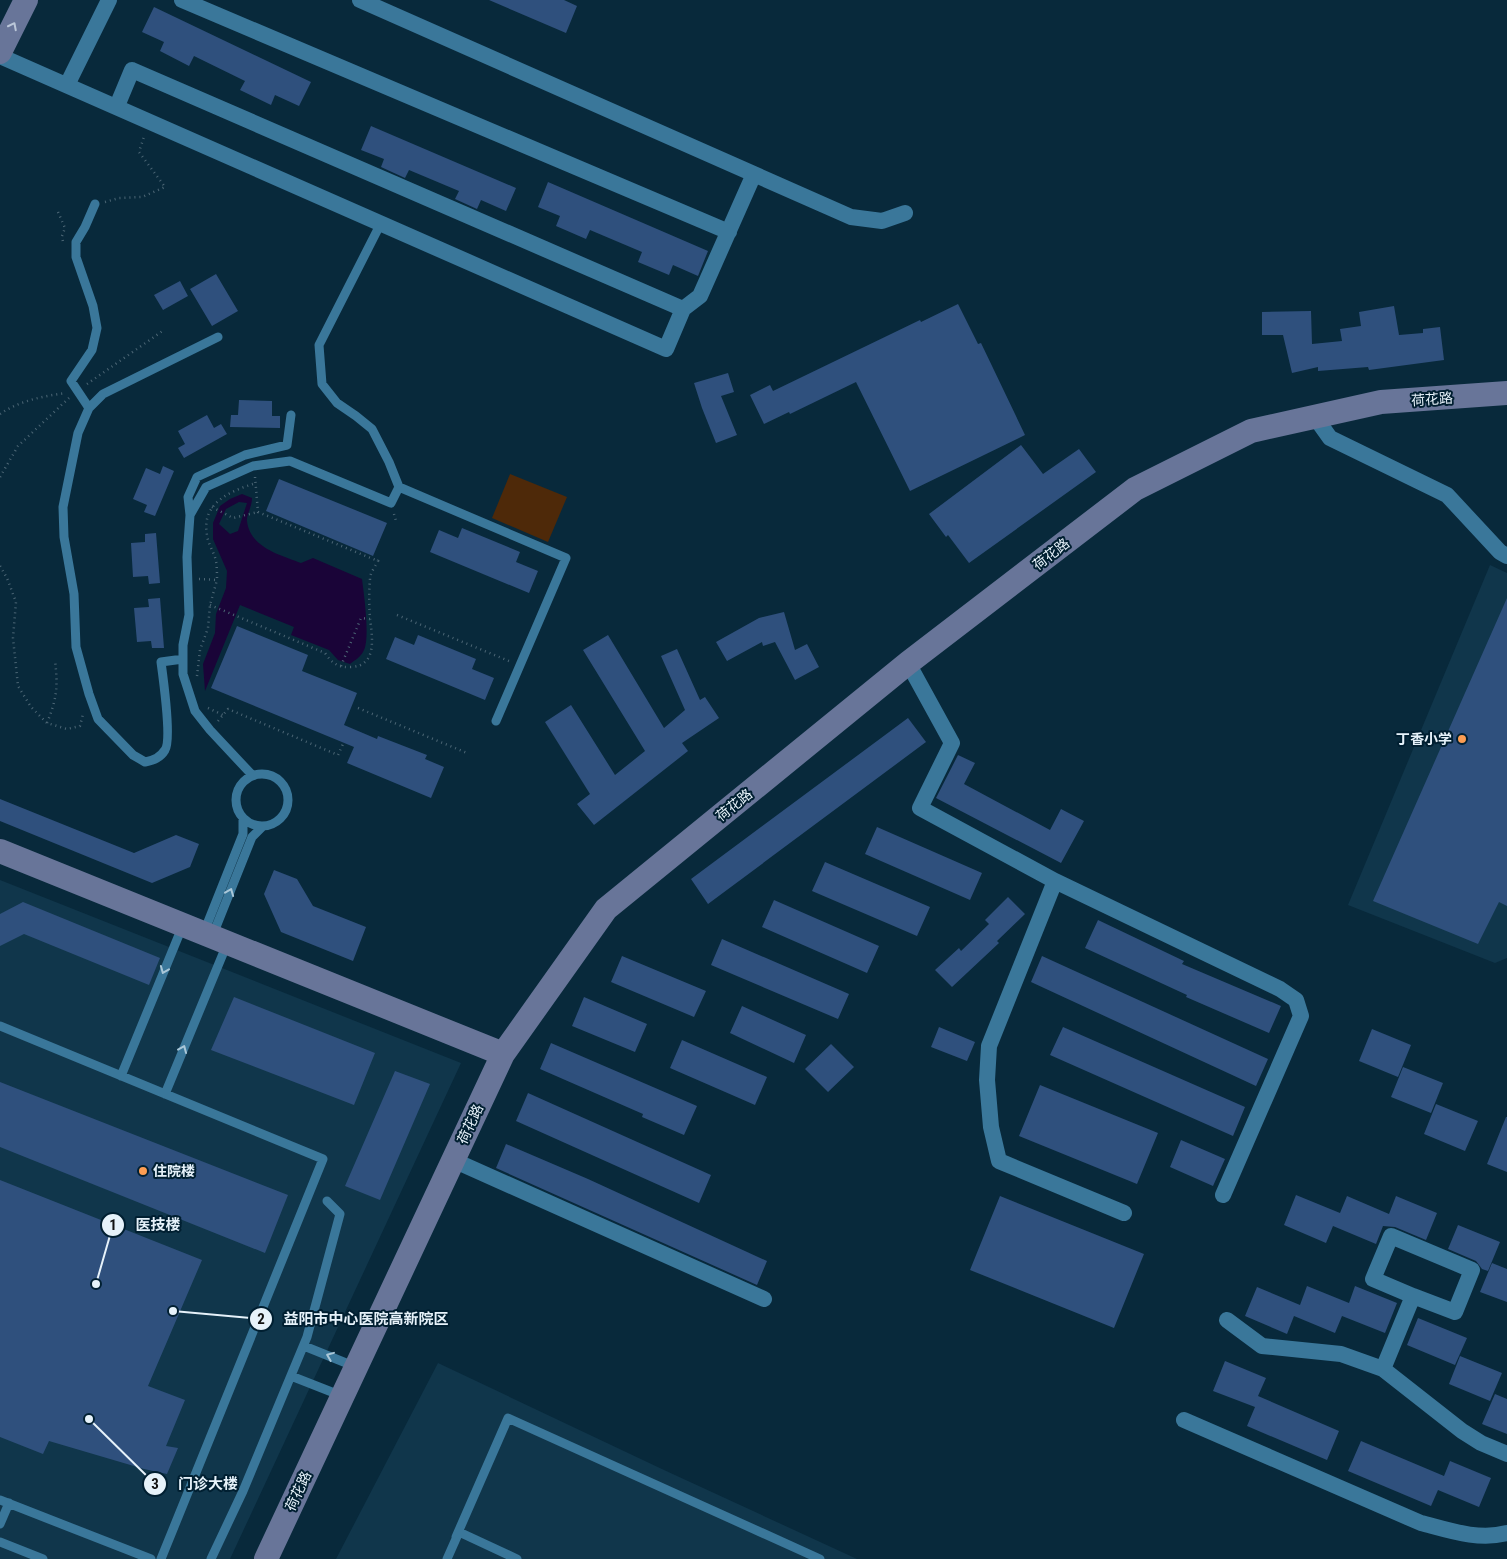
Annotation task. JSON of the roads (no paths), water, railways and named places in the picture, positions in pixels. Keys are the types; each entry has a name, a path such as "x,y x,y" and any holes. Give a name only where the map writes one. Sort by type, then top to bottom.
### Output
{"street":[{"path":"0,52 26,0"},
{"path":"67,85 109,0"},
{"path":"182,0 728,232"},
{"path":"360,0 851,217 882,221 904,213"},
{"path":"0,56 666,349 683,310 700,296 754,174"},
{"path":"116,106 132,70 683,310"},
{"name":"荷花路","path":"266,1559 502,1054 606,909 908,664 1135,489 1251,431 1381,402 1507,393"},
{"path":"1315,417 1330,438 1447,495 1500,552 1507,556"},
{"path":"908,664 952,743 920,808 1055,881 1280,989 1296,1000 1301,1016 1224,1195"},
{"path":"0,851 502,1054"},
{"path":"1055,881 989,1046 987,1080 991,1127 1000,1161 1124,1213"},
{"path":"453,1160 764,1299"},
{"path":"1391,1236 1472,1270 1455,1312 1414,1296 1373,1279 1391,1236"},
{"path":"1383,1369 1414,1296"},
{"path":"1227,1320 1262,1346 1341,1354 1383,1369 1462,1431 1481,1443 1507,1454"},
{"path":"1184,1420 1421,1523 1460,1533 1494,1537 1507,1534"}],"lane":[{"path":"89,408 70,381 92,350 97,328 93,306 76,257 76,242 95,204"},
{"path":"381,223 319,345 322,384 337,403 372,429 399,487 566,558 496,721"},
{"path":"183,659 161,662 168,730 166,749 156,759 146,762 133,754 98,719 89,694 76,647 74,594 64,537 63,507 78,433 89,408 103,394 218,337"},
{"path":"253,776 195,711 183,674 183,645 189,614 186,557 190,515 188,497 198,477 245,455 287,445 291,416"},
{"path":"190,515 206,487 253,466 290,461 391,503 399,487"},
{"path":"165,1094 207,935 243,834 243,818 236,805 238,790 241,784 253,776 268,775 274,777 285,788 288,802 282,816 263,826 256,825 243,818"},
{"path":"121,1076 207,935 252,837 263,826"},
{"path":"0,1026 323,1159 161,1559"},
{"path":"211,1559 307,1337 340,1214 327,1201"},
{"path":"304,1346 356,1367"},
{"path":"291,1376 342,1396"},
{"path":"446,1559 508,1418 820,1559"},
{"path":"0,1524 4,1502 151,1559"},
{"path":"456,1537 458,1532 518,1559"},
{"path":"0,1542 43,1559"}],"place":[{"name":"丁香小学","path":"1462,739"},
{"name":"住院楼","path":"143,1171"},
{"name":"医技楼","path":"96,1284"},
{"name":"益阳市中心医院高新院区","path":"173,1311"},
{"name":"门诊大楼","path":"89,1419"}]}
